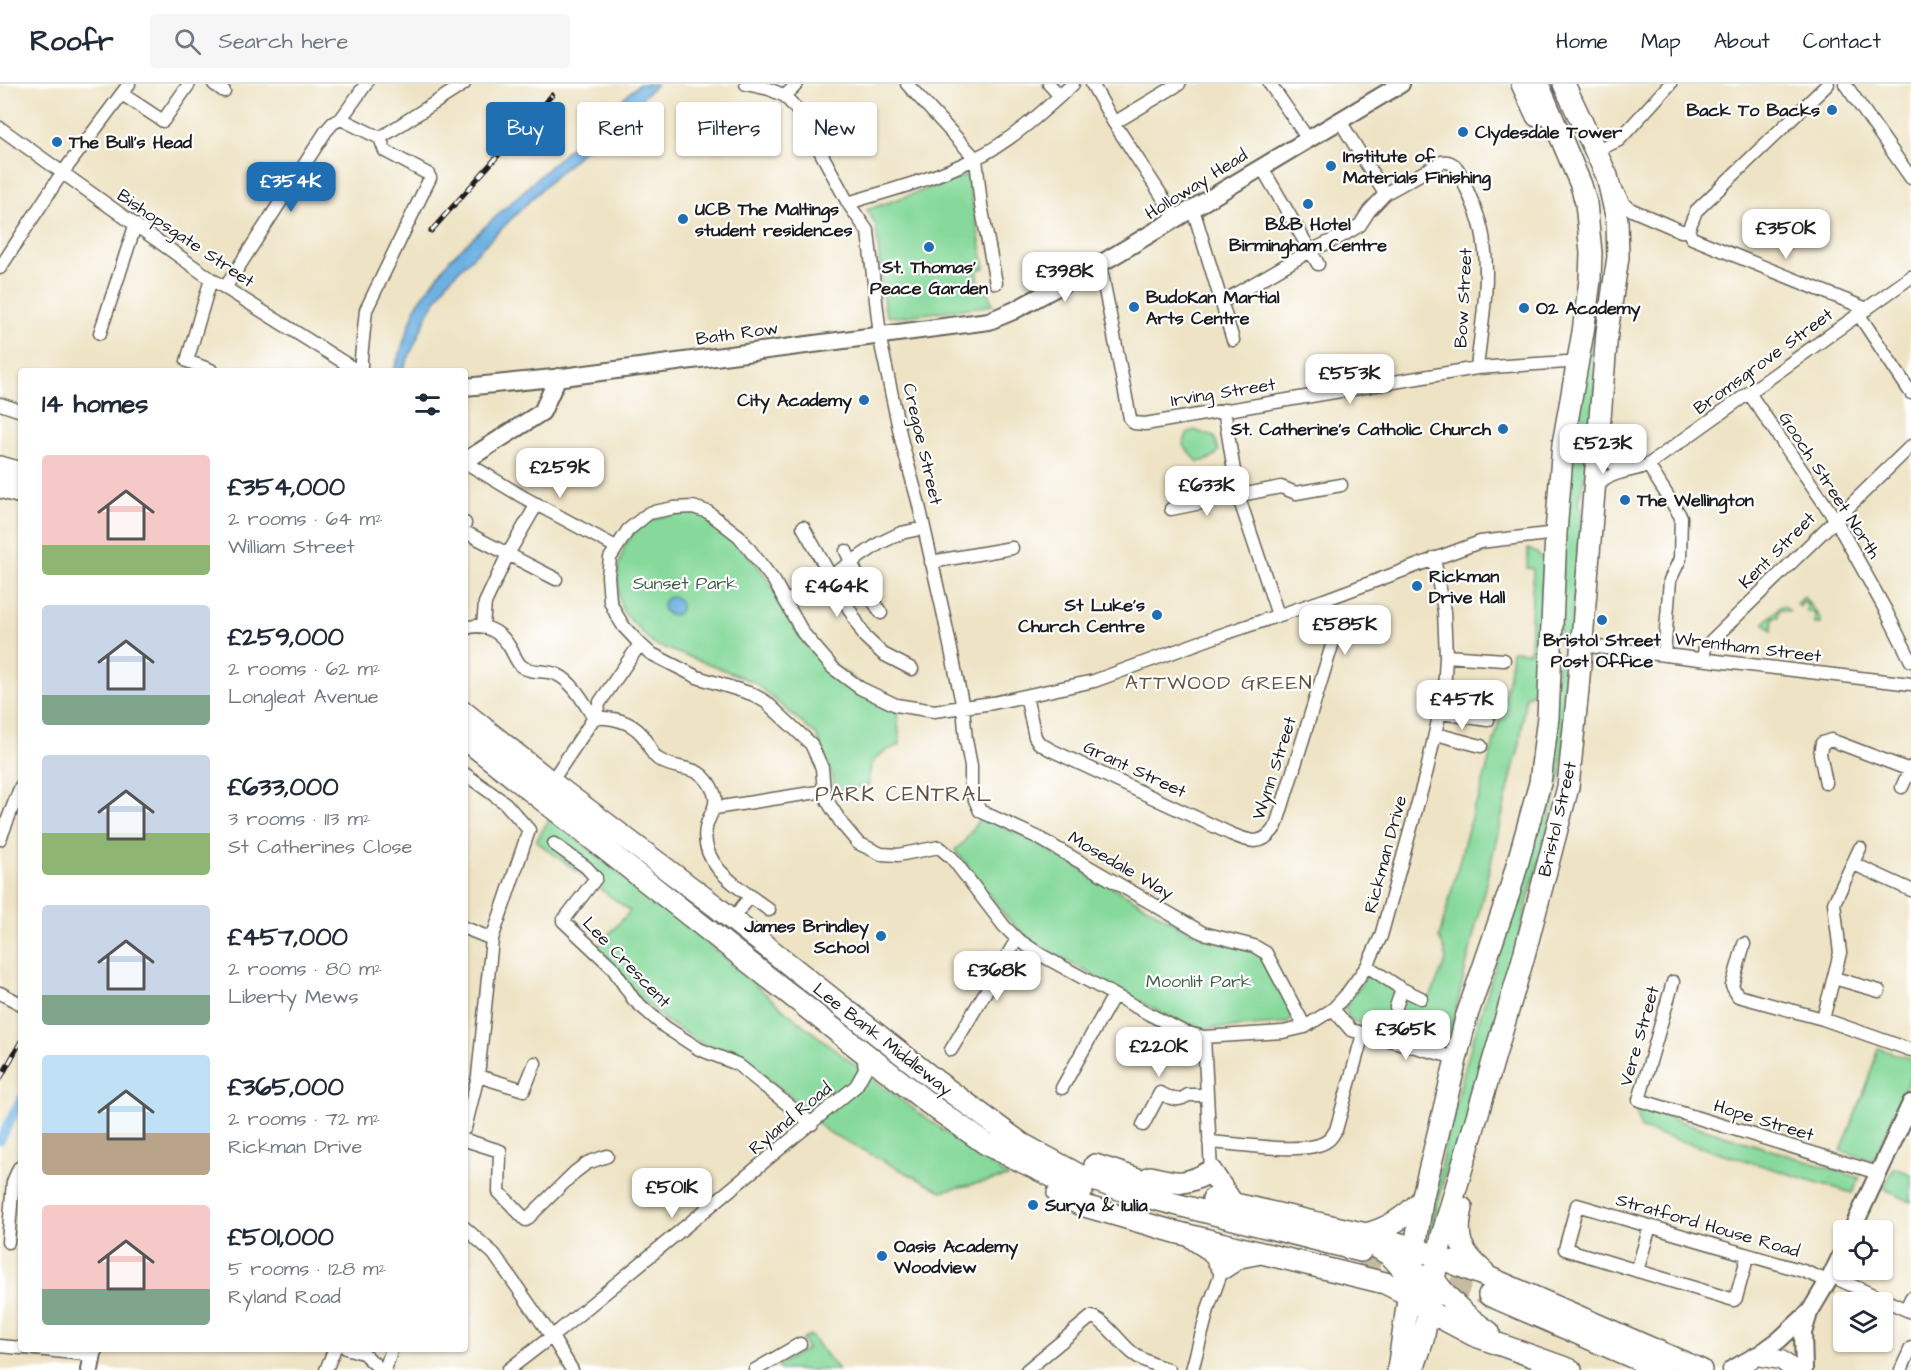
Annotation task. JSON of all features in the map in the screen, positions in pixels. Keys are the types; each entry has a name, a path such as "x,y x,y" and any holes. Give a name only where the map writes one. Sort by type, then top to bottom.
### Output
{"highway":[{"path":"1522,84 1569,183 1577,224 1578,272 1567,362 1562,421 1563,444"},
{"path":"1538,84 1581,184 1589,227 1590,280 1563,444"},
{"path":"1552,84 1597,184 1601,201 1607,332"},
{"path":"1564,84 1607,176 1617,220 1618,239 1614,290 1607,332"},
{"name":"Bristol Street","path":"1423,1278 1442,1236 1523,959 1568,787 1607,332"},
{"name":"Bristol Street","path":"1423,1278 1415,1248 1422,1200 1466,1018 1510,890 1540,783 1548,717 1556,533 1563,444"},
{"path":"0,467 18,472"},
{"path":"0,487 18,492"},
{"name":"Lee Bank Middleway","path":"468,715 551,782 714,905 936,1081 1022,1144 1079,1175 1131,1193 1365,1254"},
{"name":"Lee Bank Middleway","path":"468,741 928,1103 986,1144 1078,1189 1119,1203 1365,1254"},
{"path":"983,1114 1075,1159 1155,1186 1319,1223 1365,1254 1396,1261 1423,1278 1472,1321 1518,1350"},
{"path":"986,1144 998,1157 1041,1185 1081,1205 1262,1253"},
{"path":"1466,1153 1467,1182 1459,1222 1459,1240 1488,1293 1630,1370"},
{"path":"1075,1159 1179,1184 1210,1171 1233,1204"},
{"path":"1365,1254 1382,1230 1409,1214 1422,1200"},
{"path":"1188,1235 1212,1251 1223,1268 1240,1257 1262,1253 1365,1254 1415,1248 1428,1311 1423,1340 1414,1370"},
{"path":"1365,1254 1385,1283 1423,1278 1488,1293 1701,1370"},
{"path":"1398,1370 1423,1278"},
{"path":"1488,1293 1662,1370"},
{"path":"1428,1311 1473,1335 1571,1370"},
{"path":"1414,1370 1428,1339 1473,1335"}],"main road":[{"name":"Holloway Head","path":"1013,311 1177,219 1396,86"},
{"name":"Bath Row","path":"468,387 989,321 1013,311"},
{"path":"468,460 542,412 558,377"},
{"path":"1857,1220 1911,1104"},
{"path":"1804,1370 1803,1333 1809,1313 1833,1272"},
{"path":"1732,1370 1779,1340 1809,1313"},
{"path":"1757,1356 1781,1360 1794,1370"}],"street":[{"path":"0,268 63,174 125,89 163,121 189,84"},
{"path":"225,288 326,131 333,123 341,119 366,84"},
{"path":"380,138 464,84"},
{"path":"747,84 769,89 785,96 797,84"},
{"path":"907,84 976,159 981,205 994,279 980,280"},
{"path":"1049,84 1060,96"},
{"path":"848,203 926,179 976,159 1012,135 1073,84"},
{"path":"1092,84 1114,123 1177,219"},
{"path":"1114,123 1179,84"},
{"path":"1269,84 1308,139"},
{"path":"1595,151 1625,135 1670,84"},
{"path":"1688,231 1696,211 1828,84"},
{"path":"1845,84 1911,178"},
{"name":"Cregoe Street","path":"785,96 799,112 848,203 868,232 880,334 902,443 924,528 963,708"},
{"path":"341,119 380,138 385,151 428,174 430,178 366,310 361,368"},
{"path":"1222,302 1360,225 1369,219 1386,193 1340,121"},
{"name":"Bishopsgate Street","path":"0,128 211,279 353,368"},
{"name":"Bow Street","path":"1386,193 1442,162 1448,161 1454,164 1462,178 1472,201 1484,241 1486,272 1477,368"},
{"path":"1262,166 1318,264"},
{"path":"1607,176 1619,192 1624,204 1632,210 1681,231 1688,231"},
{"path":"1192,209 1233,340"},
{"path":"100,333 135,226"},
{"path":"1688,231 1692,238 1863,312 1911,393"},
{"name":"Irving Street","path":"1100,264 1130,418 1134,423 1477,368 1567,362"},
{"name":"Bromsgrove Street","path":"1594,494 1603,480 1620,472 1648,465 1911,277"},
{"path":"206,368 187,361 211,279"},
{"path":"520,381 535,384 549,400"},
{"name":"Gooch Street North","path":"1749,393 1835,519 1886,611 1911,662"},
{"path":"0,404 18,410"},
{"path":"1224,410 1238,495 1278,615"},
{"path":"489,477 485,470 484,458 486,452 496,442"},
{"path":"1598,446 1605,458 1612,463 1633,469"},
{"name":"Kent Street","path":"1698,658 1709,643 1911,446"},
{"path":"468,464 616,546"},
{"path":"1648,465 1682,516 1680,559 1670,580 1664,655"},
{"path":"1171,509 1281,487 1296,493 1341,484"},
{"path":"483,626 485,603 508,554 537,504"},
{"path":"1305,1027 1283,1032 1204,1037 1184,1032 1017,939 1004,926 943,848 898,855 881,854 858,843 835,813 824,791 822,768 811,744 766,702 752,694 697,677 670,664 650,653 624,627 610,601 608,576 610,558 616,546 628,530 649,513 693,507 708,512 740,536 774,581 803,633 832,668 861,688 896,705 934,711 963,708 1094,681 1480,543 1556,533"},
{"path":"803,527 865,637 883,654 912,669"},
{"path":"786,602 831,576 849,556 901,533 924,528"},
{"path":"468,534 556,579"},
{"path":"931,562 1012,548"},
{"path":"849,556 860,581 881,613"},
{"name":"Rickman Drive","path":"1305,1027 1333,1009 1346,995 1367,966 1382,936 1441,713 1446,656 1443,596 1434,558"},
{"name":"Wynn Street","path":"1263,840 1276,826 1334,639 1333,622 1324,600"},
{"path":"468,628 483,626 499,633 508,643 519,663 526,669 557,674 576,690 594,718"},
{"path":"551,782 594,718 600,702 640,644"},
{"name":"Wrentham Street","path":"1581,645 1911,684"},
{"path":"1446,656 1504,660"},
{"name":"Grant Street","path":"1026,696 1035,737 1039,743 1232,834 1251,841 1263,840"},
{"name":"Mosedale Way","path":"963,708 971,766 971,791 980,811 1037,837 1203,933 1254,946 1266,953 1305,1027"},
{"path":"1441,713 1488,720"},
{"path":"594,718 606,717 634,727 645,740 653,755 660,761 697,771 706,780 714,795 715,808 708,819 705,848 713,863 732,882 769,910"},
{"path":"1436,734 1481,746"},
{"path":"1826,783 1820,754 1822,743 1831,740 1910,768 1902,787"},
{"path":"468,776 505,803 529,830 492,939 478,1076 468,1116"},
{"path":"715,808 824,791"},
{"path":"0,840 18,794"},
{"name":"Lee Crescent","path":"554,844 586,867 596,878 563,921 612,968 634,1000 665,1027 699,1049 737,1064 812,1124"},
{"path":"1823,1019 1840,952 1834,903 1839,888 1854,864 1860,848"},
{"path":"1854,864 1911,890"},
{"path":"741,908 751,896"},
{"path":"468,929 492,939"},
{"path":"951,1050 1017,939"},
{"path":"1744,944 1732,986 1738,996 1823,1019 1911,1050"},
{"path":"1367,966 1402,989 1421,998"},
{"path":"1834,978 1879,991"},
{"name":"Vere Street","path":"1639,1100 1673,982"},
{"path":"1396,1007 1402,989"},
{"path":"0,993 18,1002"},
{"path":"1062,1088 1114,995"},
{"path":"1333,1009 1351,1030 1456,1058"},
{"path":"1209,1142 1312,1148 1329,1140 1336,1130 1363,1034"},
{"path":"1204,1037 1210,1171"},
{"name":"Ryland Road","path":"508,1370 552,1337 856,1086 865,1070 863,1052"},
{"path":"478,1076 524,1090 535,1063"},
{"path":"1143,1125 1160,1093 1174,1100 1182,1100 1188,1095 1207,1095"},
{"name":"Hope Street","path":"1639,1100 1878,1173"},
{"path":"468,1141 501,1151 499,1192 526,1220 575,1172 586,1164 607,1156"},
{"path":"8,1242 13,1182 18,1170"},
{"name":"Stratford House Road","path":"1636,1270 1565,1249 1577,1205 1830,1278 1909,1306"},
{"path":"1650,1227 1636,1270 1734,1300 1748,1255"},
{"path":"468,1231 494,1254 552,1337 572,1370"},
{"path":"1192,1370 1209,1306 1223,1268"},
{"path":"1027,1370 1090,1317 1101,1320 1115,1337 1136,1356 1169,1370"},
{"path":"764,1368 800,1344"},
{"path":"0,1346 18,1348"},
{"path":"1901,1370 1911,1348"},
{"path":"52,1352 92,1358"},
{"path":"326,1370 333,1352"},
{"path":"360,1352 383,1370 390,1352"}],"green space":[{"name":"St. Thomas' Peace Garden","path":"967,175 985,268 977,270 980,288 987,288 993,305 898,317 887,316 876,226 867,210"},
{"path":"1596,299 1599,299 1594,403 1587,465 1578,505 1582,508 1570,644 1559,644 1566,485"},
{"path":"1194,430 1214,437 1219,451 1212,458 1197,461 1183,445 1187,434"},
{"name":"Sunset Park","path":"691,512 717,523 754,561 774,589 794,627 810,648 897,709 900,745 885,751 872,764 869,785 836,792 817,736 755,683 653,644 624,613 618,596 618,568 625,545 636,530 648,521 675,513"},
{"path":"1528,549 1537,553 1544,561 1535,693 1526,696 1519,748 1448,1043 1440,1047 1373,1030 1350,1019 1345,1007 1368,974 1423,1002 1431,995 1446,960 1439,938 1498,726 1507,688 1512,651 1530,652 1533,569 1527,568"},
{"path":"1804,597 1821,619 1821,624 1814,624 1815,613 1807,612 1807,604 1801,603 1800,607 1797,604"},
{"path":"1781,606 1790,611 1779,610 1778,617 1773,617 1772,631 1764,623"},
{"path":"1559,655 1565,655 1563,694 1567,695 1561,777 1467,1129 1446,1169 1432,1232 1428,1231 1445,1144 1471,1046 1522,879"},
{"name":"Moonlit Park","path":"981,816 1035,842 1199,935 1258,952 1294,1015 1288,1023 1229,1028 1204,1028 1187,1024 1163,1014 1034,943 1007,918 955,850 964,842"},
{"path":"550,818 712,947 788,1013 882,1086 1008,1177 941,1191 826,1131 798,1102 749,1064 699,1042 666,1021 638,996 598,946 630,911 536,841"},
{"path":"1878,1048 1911,1059 1911,1075 1874,1160 1841,1151 1868,1082"},
{"path":"1635,1107 1860,1178 1852,1193 1641,1129"},
{"path":"1894,1168 1911,1174 1911,1202 1883,1188"},
{"path":"810,1335 838,1370 780,1370 777,1366 807,1349 802,1339"}],"water":[{"path":"639,84 657,84 637,102 620,102"},
{"path":"577,141 578,156 448,281 429,312 404,368 395,368 416,306 450,259 561,156 565,156 565,153"},
{"path":"672,597 678,600 681,606 678,612 672,615 666,612 663,606 666,600"}],"waterway":[{"path":"0,1140 18,1106"}],"tunnel":[{"path":"1359,1262 1420,1284"},
{"path":"1421,1271 1489,1295"}],"railway":[{"path":"431,231 552,95"},
{"path":"0,1079 18,1046"}],"place":[{"name":"Back To Backs","path":"1832,110"},
{"name":"Clydesdale Tower","path":"1463,132"},
{"name":"The Bull's Head","path":"57,142"},
{"name":"Institute of Materials Finishing","path":"1331,166"},
{"name":"B&B Hotel Birmingham Centre","path":"1308,204"},
{"name":"UCB The Maltings student residences","path":"683,219"},
{"name":"St. Thomas' Peace Garden","path":"929,247"},
{"name":"BudoKan Martial Arts Centre","path":"1134,307"},
{"name":"O2 Academy","path":"1524,308"},
{"name":"City Academy","path":"864,400"},
{"name":"St. Catherine's Catholic Church","path":"1503,429"},
{"name":"The Wellington","path":"1625,500"},
{"name":"Rickman Drive Hall","path":"1417,586"},
{"name":"St Luke's Church Centre","path":"1157,615"},
{"name":"Bristol Street Post Office","path":"1602,620"},
{"name":"James Brindley School","path":"881,936"},
{"name":"Surya & Iulia","path":"1033,1205"},
{"name":"Oasis Academy Woodview","path":"882,1256"}],"district":[{"name":"ATTWOOD GREEN","path":"1219,682"},
{"name":"PARK CENTRAL","path":"904,794"}]}
